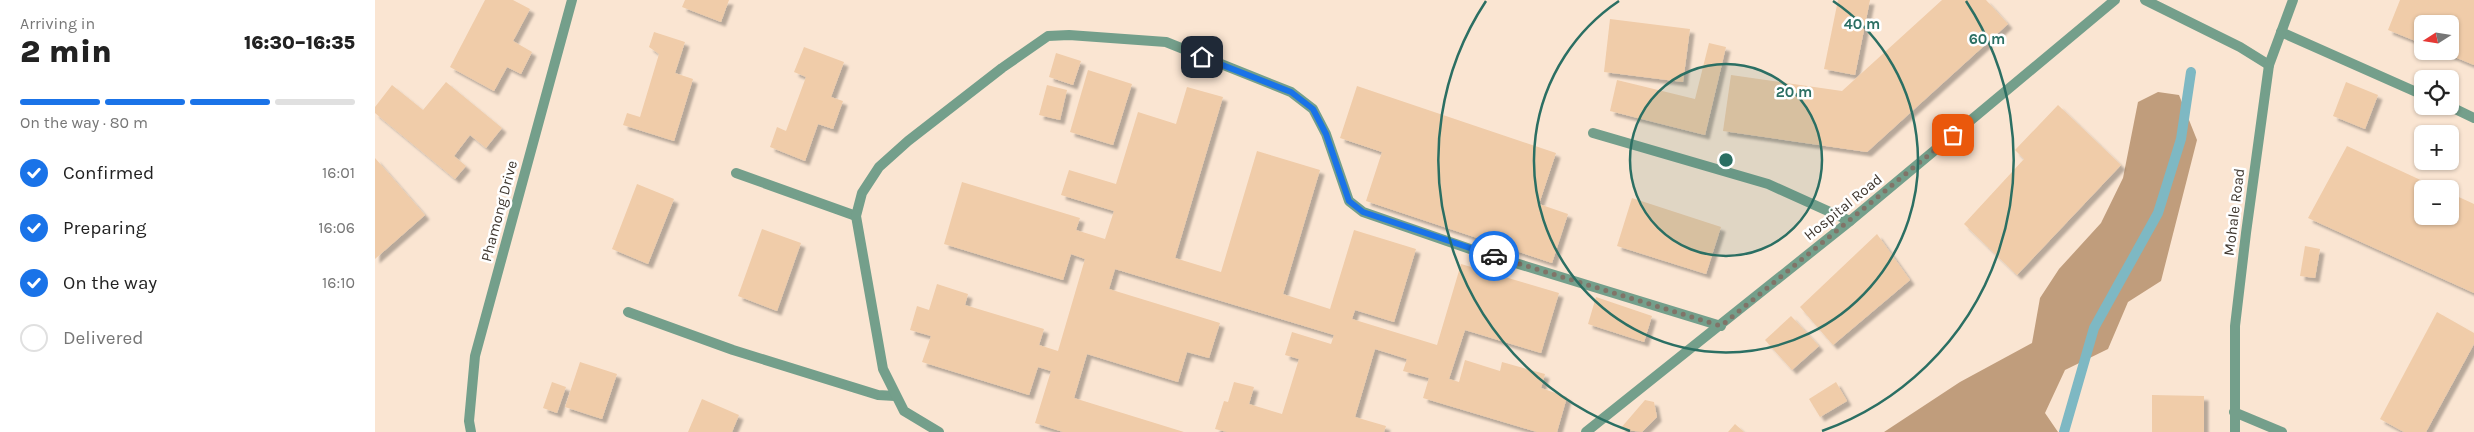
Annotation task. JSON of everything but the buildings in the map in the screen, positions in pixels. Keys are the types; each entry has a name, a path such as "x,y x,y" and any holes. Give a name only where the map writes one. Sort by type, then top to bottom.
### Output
{"street":[{"name":"Phamong Drive","path":"471,432 469,421 475,356 572,0"},
{"name":"Hospital Road","path":"1586,432 1850,222 2115,0"},
{"path":"2145,0 2240,47 2269,65"},
{"name":"Mohale Road","path":"2235,432 2235,326 2269,65 2293,0"},
{"path":"2281,32 2414,91"},
{"path":"939,432 904,411 883,369 856,216 862,193 879,167 908,141 994,74 1048,36 1069,35 1167,42 1291,92 1313,109 1326,134 1349,201 1363,212 1473,250 1721,326"},
{"path":"2459,111 2474,118"},
{"path":"1593,133 1768,184 1850,222"},
{"path":"736,172 856,216"},
{"path":"628,312 742,353 878,395 895,396"},
{"path":"2234,412 2282,432"}],"shaded area":[{"path":"2158,92 2179,95 2197,140 2161,281 2128,302 2108,349 2065,370 2045,413 2058,432 1884,432 1960,382 2032,343 2040,298 2059,269 2101,223 2123,178 2138,102"}],"waterway":[{"path":"2064,432 2094,328 2158,213 2181,139 2191,72"}],"way so far":[{"path":"1494,256 1721,326 1850,222 1953,135"}],"route":[{"path":"1202,57 1291,92 1313,109 1326,134 1349,201 1363,212 1494,256"}]}
